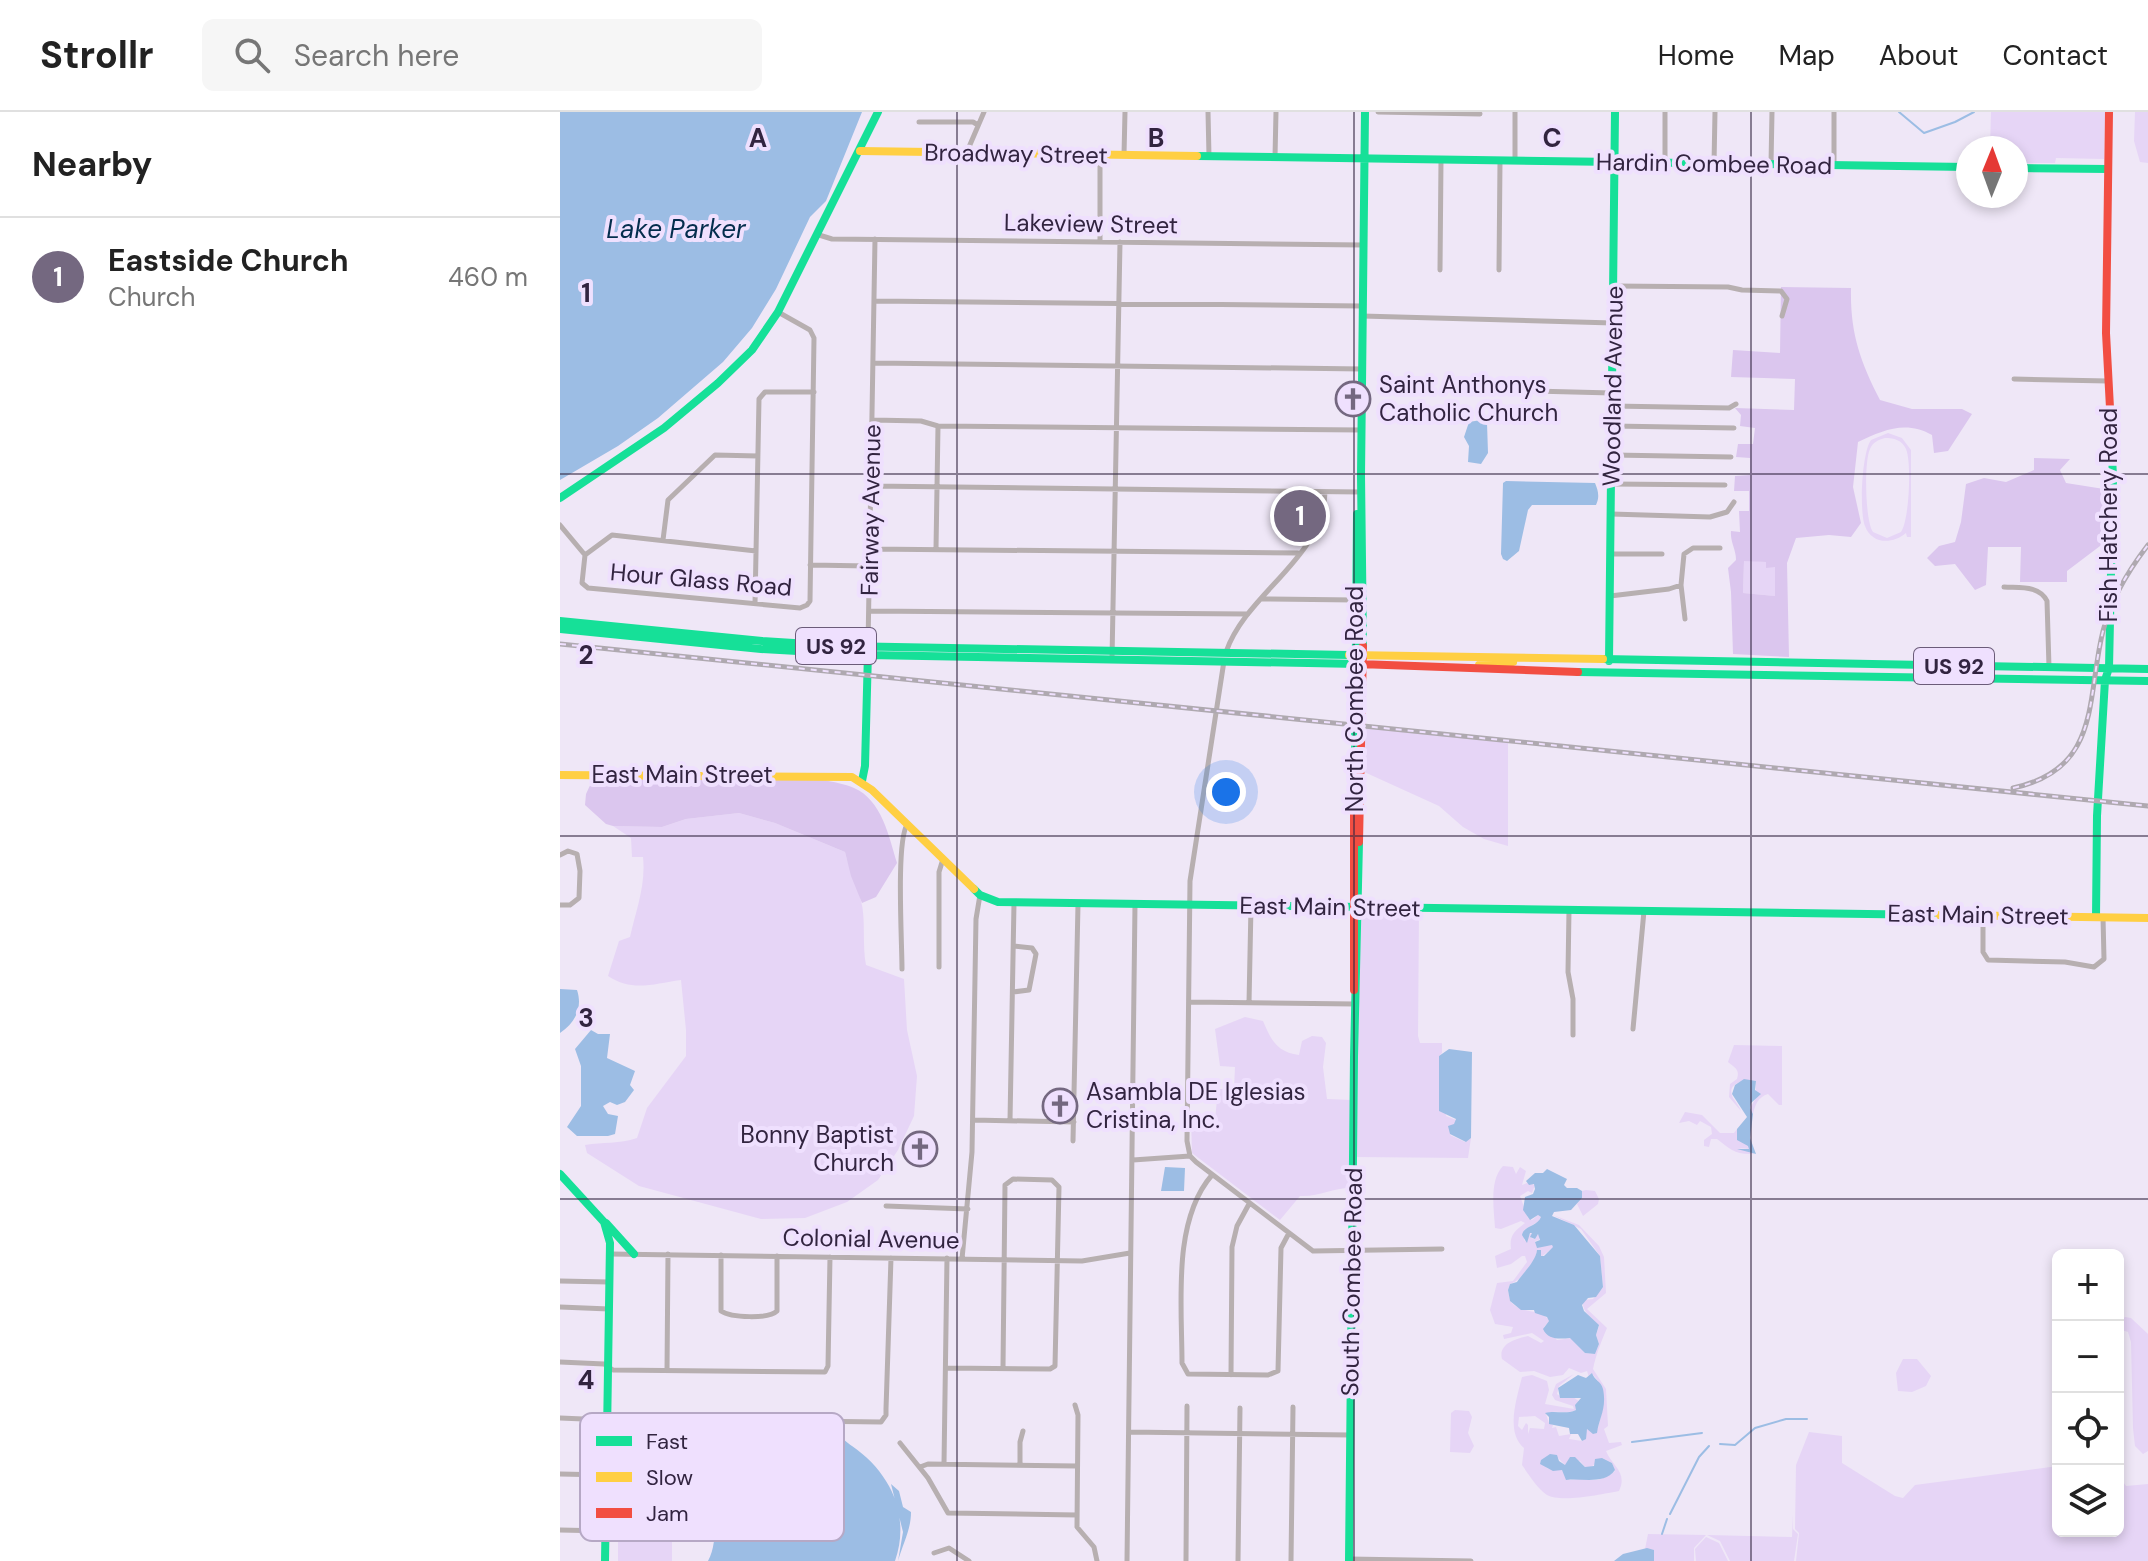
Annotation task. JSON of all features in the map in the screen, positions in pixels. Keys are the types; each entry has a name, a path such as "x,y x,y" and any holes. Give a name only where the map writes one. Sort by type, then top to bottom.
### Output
{"main road":[{"path":"560,498 623,458 718,383 752,350 778,312 819,235 878,112"},
{"name":"North Combee Road","path":"1356,907 1366,112"},
{"name":"Woodland Avenue","path":"1609,661 1615,112"},
{"name":"Fish Hatchery Road","path":"2100,917 2097,816 2105,680 2109,668 2113,478 2106,333 2109,112"},
{"name":"Broadway Street","path":"860,151 1364,159"},
{"name":"Hardin Combee Road","path":"1364,159 1956,167"},
{"path":"2028,168 2108,169"},
{"name":"North Combee Road","path":"1359,660 1355,600 1358,502 1361,492"},
{"name":"US 92","path":"560,621 640,633"},
{"name":"US 92","path":"560,629 868,651 2148,669"},
{"name":"Fairway Avenue","path":"862,781 866,764 868,651"},
{"name":"US 92","path":"1112,655 1177,660 1224,657"},
{"path":"1473,670 1480,665 1502,665 1521,659"},
{"name":"US 92","path":"1359,660 1473,670 2148,681"},
{"path":"1565,672 1609,661 1616,667 1642,673"},
{"path":"1794,664 1805,667 1812,676 1830,664 1844,677"},
{"name":"East Main Street","path":"560,775 844,776 862,781"},
{"path":"862,781 980,895"},
{"name":"East Main Street","path":"980,895 998,902 1014,903 2148,918"},
{"name":"South Combee Road","path":"1349,1560 1356,907"},
{"path":"560,1174 634,1254"},
{"path":"604,1222 610,1254 607,1413"}],"street":[{"path":"965,155 984,112"},
{"path":"1124,156 1125,112"},
{"path":"1208,112 1209,157"},
{"path":"1275,158 1276,112"},
{"path":"1378,112 1480,114"},
{"path":"1515,112 1515,162"},
{"path":"1665,112 1665,163"},
{"path":"1714,164 1715,112"},
{"path":"1771,164 1772,112"},
{"path":"1834,112 1834,165"},
{"path":"919,122 973,122 978,125"},
{"path":"1100,155 1100,242"},
{"path":"1440,270 1441,160"},
{"path":"1499,270 1500,161"},
{"name":"Lakeview Street","path":"819,235 832,239 1363,245"},
{"name":"Fairway Avenue","path":"868,651 875,239"},
{"path":"1112,655 1120,242"},
{"path":"1614,286 1728,287 1781,291 1787,299 1782,316"},
{"path":"874,301 1362,306"},
{"name":"Hour Glass Road","path":"756,551 612,535 585,555 582,583 588,588 800,608 810,601 814,338 810,330 778,312"},
{"path":"1362,316 1613,323"},
{"path":"874,363 1362,369"},
{"path":"2014,379 2108,381"},
{"path":"1491,390 1612,393"},
{"path":"755,604 759,399 765,392 814,392"},
{"path":"1612,406 1729,408 1736,404"},
{"path":"873,420 921,421 938,426 1362,430"},
{"path":"936,549 938,426"},
{"path":"1612,426 1734,428"},
{"path":"663,540 668,500 715,455 758,456"},
{"path":"1612,455 1731,457"},
{"path":"1611,484 1725,485"},
{"path":"871,486 1361,492"},
{"path":"1325,492 1318,527 1248,614 1229,641 1224,657 1190,881 1187,1141 1190,1156 1313,1251 1442,1249"},
{"path":"1611,514 1710,517 1727,512 1734,502"},
{"path":"560,525 585,555"},
{"path":"1685,619 1681,585 1686,551 1720,548"},
{"path":"870,549 1298,553"},
{"path":"1611,554 1662,554"},
{"path":"810,565 869,566"},
{"path":"1610,596 1681,585"},
{"path":"2004,587 2034,589 2043,594 2047,601 2049,668"},
{"path":"1262,599 1355,600"},
{"path":"869,611 1248,614"},
{"path":"902,969 902,853 903,832 907,825"},
{"path":"560,855 568,851 577,854 580,893 575,903 560,906"},
{"path":"939,967 939,872 943,859"},
{"path":"962,1259 973,1120 976,919 980,895"},
{"path":"1010,1121 1014,903"},
{"path":"1073,1141 1078,904"},
{"path":"1127,1561 1135,904"},
{"path":"1249,1003 1251,906"},
{"path":"1569,910 1568,972 1573,999 1573,1035"},
{"path":"1633,1029 1644,911"},
{"path":"1983,915 1983,952 1988,960 2065,962 2094,967 2104,959 2100,917"},
{"path":"1013,992 1029,990 1036,954 1032,948 1014,946"},
{"path":"1189,1002 1355,1004"},
{"path":"973,1120 1074,1122"},
{"path":"1133,1160 1190,1156"},
{"path":"1212,1175 1193,1203 1184,1236 1184,1371 1231,1375 1276,1373 1279,1367 1281,1248 1289,1233"},
{"path":"946,1368 1003,1368 1054,1368 1059,1191 1058,1184 1052,1180 1010,1180 1005,1185 1003,1368"},
{"path":"1231,1375 1232,1247 1237,1226 1249,1204"},
{"path":"886,1206 968,1209"},
{"name":"Colonial Avenue","path":"610,1254 1087,1261 1130,1253"},
{"path":"667,1371 668,1254"},
{"path":"721,1255 721,1311 728,1315 768,1316 777,1311 777,1256"},
{"path":"560,1362 604,1364 613,1370 825,1372 828,1366 830,1257"},
{"path":"844,1422 876,1423 884,1419 891,1258"},
{"path":"944,1464 947,1258"},
{"path":"560,1281 609,1282"},
{"path":"560,1307 609,1309"},
{"path":"1075,1405 1078,1415 1077,1527 1094,1547 1097,1561"},
{"path":"1186,1561 1187,1406"},
{"path":"1291,1561 1293,1407"},
{"path":"1238,1561 1240,1408"},
{"path":"560,1418 580,1420"},
{"path":"1020,1465 1023,1431"},
{"path":"1129,1432 1350,1435"},
{"path":"900,1443 934,1487 944,1511 1077,1515"},
{"path":"920,1467 928,1464 1077,1466"},
{"path":"560,1474 580,1474"},
{"path":"560,1530 580,1530"},
{"path":"934,1553 949,1548 969,1556"},
{"path":"1349,1560 1471,1561"}],"shaded area":[{"path":"1991,112 2105,112 2104,159 2056,158 2055,163 2028,163 2028,136 1990,136"},
{"path":"2135,112 2148,112 2148,163 2140,162 2134,141"},
{"path":"1781,287 1851,288 1852,319 1858,346 1880,400 1912,409 1962,409 1972,414 1948,451 1934,453 1932,435 1904,427 1858,442 1853,487 1861,523 1851,537 1796,538 1787,563 1789,657 1733,654 1728,568 1736,560 1731,531 1740,532 1739,511 1749,511 1749,491 1734,491 1735,476 1750,475 1750,458 1736,457 1738,444 1753,444 1755,428 1740,426 1741,415 1735,408 1794,410 1795,379 1731,377 1733,350 1780,353","holes":["1744,561 1766,562 1766,568 1775,567 1775,596 1743,593"]},
{"path":"1888,433 1902,438 1911,450 1911,537 1907,537 1906,533 1883,541 1873,537 1865,526 1862,482 1865,456 1871,440","holes":["1885,438 1895,439 1906,449 1909,479 1904,526 1901,532 1887,538 1873,532 1870,526 1866,478 1871,447"]},
{"path":"2034,458 2070,459 2060,470 2066,483 2104,489 2108,513 2104,543 2067,571 2067,582 2020,582 2021,547 1988,547 1986,585 1975,590 1955,564 1935,566 1927,558 1939,546 1955,542 1966,484 1984,478 2006,482 2034,470"},
{"path":"1744,560 1766,562 1766,567 1776,566 1775,596 1743,593"},
{"path":"1363,726 1508,742 1508,846 1484,839 1463,827 1439,806 1362,771"},
{"path":"593,779 823,780 843,784 864,794 878,810 897,863 876,897 862,903 845,852 775,823 739,813 686,819 662,827 606,824 585,805"},
{"path":"739,813 775,823 845,852 862,908 866,965 904,979 907,1030 917,1076 914,1116 898,1150 878,1180 847,1202 805,1218 761,1219 639,1186 587,1153 585,1145 637,1138 647,1108 686,1056 681,980 634,985 608,976 619,941 630,937 644,867 643,857 632,857 631,838 613,826 662,827 686,819"},
{"path":"1361,909 1419,910 1418,1036 1420,1043 1442,1043 1439,1056 1446,1116 1456,1120 1450,1135 1465,1142 1471,1138 1468,1158 1355,1157"},
{"path":"1245,1017 1263,1021 1276,1044 1291,1053 1299,1055 1302,1041 1312,1036 1322,1037 1326,1043 1323,1067 1327,1099 1352,1100 1351,1188 1300,1196 1280,1220 1192,1153 1191,1119 1215,1120 1218,1089 1234,1089 1235,1067 1220,1066 1215,1029"},
{"path":"1734,1045 1782,1046 1782,1105 1768,1094 1758,1102 1753,1114 1750,1108 1756,1098 1756,1081 1738,1083 1732,1088 1733,1098 1741,1111 1729,1097 1730,1084 1738,1076 1736,1069 1728,1062"},
{"path":"1685,1112 1702,1115 1720,1133 1734,1133 1737,1129 1739,1137 1749,1146 1749,1149 1739,1148 1754,1154 1737,1152 1717,1139 1711,1139 1709,1147 1704,1146 1704,1140 1712,1134 1711,1127 1700,1121 1697,1125 1689,1121 1679,1123"},
{"path":"1503,1166 1513,1167 1516,1174 1520,1167 1526,1171 1522,1185 1535,1185 1532,1193 1528,1191 1520,1196 1528,1218 1541,1217 1524,1230 1524,1241 1532,1232 1531,1238 1540,1235 1539,1240 1535,1241 1537,1247 1554,1247 1541,1257 1537,1250 1527,1270 1510,1284 1510,1301 1519,1308 1545,1316 1550,1320 1544,1327 1557,1340 1571,1338 1585,1353 1595,1354 1599,1344 1596,1335 1599,1326 1584,1308 1583,1300 1593,1299 1603,1287 1600,1256 1581,1229 1553,1215 1579,1225 1599,1246 1604,1257 1606,1293 1587,1309 1607,1328 1593,1369 1606,1389 1608,1426 1604,1429 1609,1443 1621,1442 1622,1445 1606,1451 1622,1479 1619,1491 1582,1497 1553,1497 1540,1489 1522,1465 1524,1448 1518,1441 1514,1424 1522,1377 1532,1375 1547,1381 1549,1390 1545,1404 1574,1409 1555,1400 1552,1395 1556,1384 1574,1374 1559,1386 1557,1394 1563,1398 1573,1397 1580,1402 1576,1410 1546,1414 1559,1436 1571,1434 1569,1439 1582,1441 1587,1429 1598,1428 1603,1394 1598,1381 1593,1375 1589,1377 1587,1371 1581,1373 1569,1368 1563,1375 1550,1377 1534,1371 1520,1372 1502,1359 1505,1346 1513,1341 1528,1336 1541,1343 1544,1341 1532,1333 1504,1339 1503,1335 1511,1333 1513,1327 1495,1324 1490,1310 1497,1283 1513,1281 1527,1262 1522,1256 1511,1264 1497,1268 1495,1256 1511,1249 1514,1234 1525,1223 1521,1221 1501,1229 1495,1228 1493,1196","holes":["1535,1416 1545,1423 1544,1429 1530,1428 1528,1434 1526,1423 1522,1430 1518,1426 1519,1417","1558,1458 1565,1465 1580,1461 1590,1468 1602,1458 1612,1463 1615,1471 1597,1480 1570,1480 1562,1470 1546,1468"]},
{"path":"1582,1191 1595,1191 1599,1199 1598,1204 1583,1216 1577,1204 1582,1198"},
{"path":"2124,1318 2131,1318 2148,1334 2148,1451 2143,1454 2135,1446 2131,1342 2128,1332 2124,1331"},
{"path":"1903,1359 1917,1359 1931,1376 1926,1386 1912,1392 1898,1391 1896,1373"},
{"path":"1455,1410 1469,1411 1472,1417 1468,1433 1474,1446 1470,1453 1450,1452 1451,1413"},
{"path":"1809,1432 1842,1436 1842,1463 1903,1498 1915,1485 2052,1467 2052,1537 2124,1537 2124,1483 2126,1486 2148,1484 2148,1561 1796,1561 1799,1533 1795,1529 1796,1465"},
{"path":"1793,1515 1793,1529 1798,1534 1794,1561 1730,1561 1720,1541 1707,1535 1792,1537"},
{"path":"1648,1534 1706,1535 1694,1548 1694,1561 1654,1561 1645,1549"},
{"path":"1706,1537 1719,1543 1728,1561 1696,1561 1695,1549"},
{"path":"618,1541 672,1541 672,1561 618,1561"}],"water":[{"name":"Lake Parker","path":"560,112 862,112 826,201 810,217 776,289 752,328 723,362 658,418 560,480"},
{"path":"1481,420 1487,423 1488,453 1481,464 1468,462 1469,446 1464,437 1469,422"},
{"path":"1503,483 1595,483 1598,499 1596,505 1532,505 1528,510 1519,551 1507,561 1501,554"},
{"path":"560,989 577,990 579,1003 574,1020 560,1033"},
{"path":"591,1030 598,1034 610,1034 607,1058 635,1071 630,1085 634,1090 625,1102 617,1105 610,1102 603,1106 608,1114 618,1116 615,1134 608,1136 577,1136 567,1127 581,1106 581,1066 575,1049"},
{"path":"1449,1049 1472,1052 1471,1138 1466,1142 1450,1134 1448,1126 1454,1124 1456,1119 1439,1111 1439,1056"},
{"path":"1744,1079 1756,1081 1755,1090 1761,1094 1750,1108 1753,1114 1750,1138 1756,1154 1737,1149 1749,1149 1737,1140 1737,1129 1747,1117 1732,1094 1735,1085"},
{"path":"1165,1167 1185,1168 1184,1191 1161,1191"},
{"path":"1547,1169 1567,1179 1564,1185 1567,1188 1582,1191 1582,1198 1571,1210 1554,1212 1552,1216 1574,1225 1600,1256 1603,1287 1596,1297 1588,1298 1582,1305 1599,1325 1596,1335 1599,1344 1595,1354 1585,1353 1570,1338 1551,1337 1543,1329 1549,1321 1547,1317 1534,1310 1521,1310 1510,1301 1510,1284 1517,1282 1532,1263 1537,1250 1541,1250 1541,1256 1544,1256 1553,1247 1537,1248 1535,1242 1540,1240 1538,1234 1535,1239 1530,1237 1530,1233 1527,1243 1522,1235 1541,1217 1538,1215 1530,1220 1523,1210 1525,1197 1533,1194 1535,1189 1534,1184 1529,1185 1526,1181 1535,1173 1543,1173"},
{"path":"1592,1373 1603,1389 1603,1408 1597,1433 1593,1434 1587,1429 1586,1439 1582,1441 1578,1434 1570,1434 1569,1428 1549,1424 1545,1413 1576,1410 1575,1405 1581,1398 1560,1398 1558,1388 1578,1375 1586,1378"},
{"path":"844,1440 877,1468 894,1496 898,1511 899,1544 895,1561 708,1561 714,1541 844,1541"},
{"path":"1550,1454 1557,1455 1565,1465 1570,1457 1575,1457 1585,1467 1594,1466 1595,1459 1602,1458 1612,1463 1615,1470 1605,1478 1566,1480 1562,1470 1553,1471 1540,1464"},
{"path":"891,1484 899,1491 903,1507 911,1512 898,1561 903,1532"},
{"path":"1647,1548 1654,1550 1654,1561 1614,1561 1623,1554"}],"waterway":[{"path":"1899,112 1924,133 1974,112"},
{"path":"1720,1444 1735,1445 1755,1428 1786,1419 1807,1419"},
{"path":"1632,1442 1702,1433"},
{"path":"1670,1514 1699,1457 1709,1446"},
{"path":"1662,1534 1667,1519"}],"railway":[{"path":"2013,788 2042,779 2062,765 2076,748 2091,705 2106,619 2121,586 2148,545"},
{"path":"560,644 2148,806"}],"traffic: fast":[{"path":"560,498 664,428 752,350 778,312 878,112"},
{"path":"1363,646 1361,475 1365,112"},
{"path":"1609,661 1615,112"},
{"path":"1197,156 1956,167"},
{"path":"2028,168 2108,169"},
{"path":"2096,917 2097,816 2105,680 2109,668 2113,478 2110,408"},
{"path":"1355,754 1357,514"},
{"path":"560,621 841,646 1349,655"},
{"path":"560,629 761,649 868,655 1359,664"},
{"path":"862,781 868,652"},
{"path":"1603,659 2148,669"},
{"path":"1578,672 2148,681"},
{"path":"1349,1561 1359,842"},
{"path":"974,889 980,895 998,902 1939,915"},
{"path":"560,1174 604,1222 610,1243 607,1413"},
{"path":"606,1223 634,1254"},
{"path":"605,1541 605,1561"}],"traffic: slow":[{"path":"860,151 1197,156"},
{"path":"1349,655 1603,659"},
{"path":"1479,665 1513,662"},
{"path":"560,775 852,777 872,790 974,889"},
{"path":"1939,915 2148,918"}],"traffic: jam":[{"path":"2109,112 2106,333 2110,408"},
{"path":"1359,842 1363,646"},
{"path":"1359,664 1578,672"},
{"path":"1354,806 1354,990"}],"place":[{"name":"Saint Anthonys Catholic Church","path":"1353,399"},
{"name":"Eastside Church","path":"1300,516"},
{"name":"Asambla DE Iglesias Cristina, Inc.","path":"1060,1106"},
{"name":"Bonny Baptist Church","path":"920,1149"}]}
